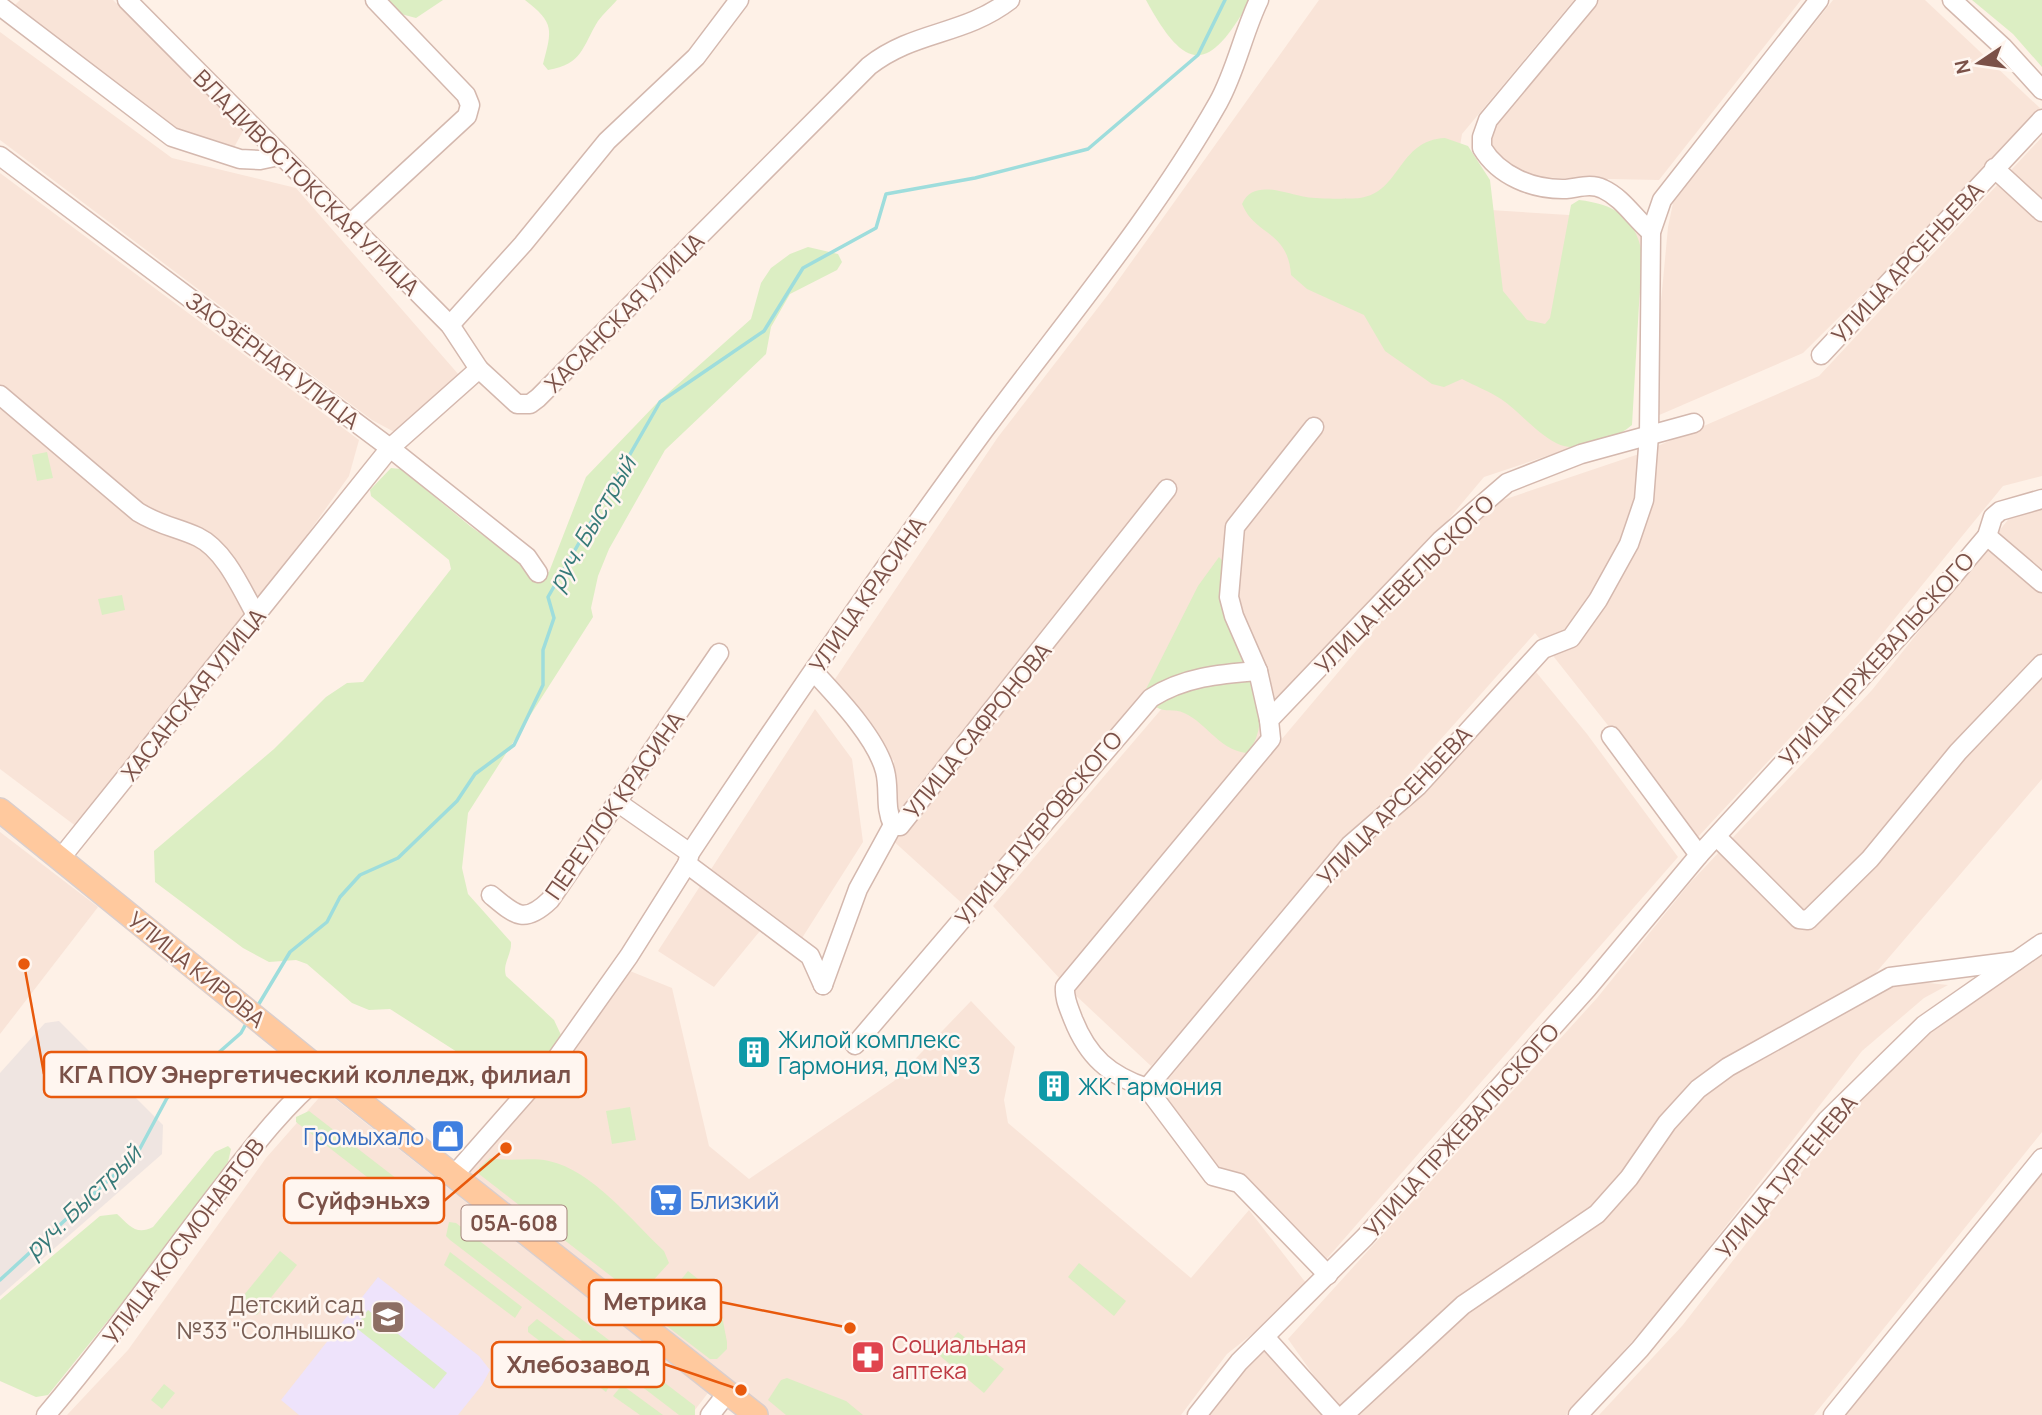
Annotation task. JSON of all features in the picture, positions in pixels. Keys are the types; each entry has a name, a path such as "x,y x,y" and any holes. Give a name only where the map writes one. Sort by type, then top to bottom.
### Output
{"main road":[{"name":"УЛИЦА КИРОВА","path":"0,810 324,1073 757,1415"}],"street":[{"path":"4,0 0,5 172,137 240,159 260,160 279,156"},
{"name":"ВЛАДИВОСТОКСКАЯ УЛИЦА","path":"127,0 279,156 450,325 479,369"},
{"path":"350,225 467,116 470,105 466,95 375,0"},
{"path":"450,325 523,244 607,141 696,57 739,0"},
{"name":"ХАСАНСКАЯ УЛИЦА","path":"60,859 390,448 479,369 517,404 530,404 869,66 903,43 972,24 988,17 1010,0"},
{"name":"УЛИЦА КРАСИНА","path":"454,1175 556,1059 629,956 688,859 905,538 1178,169 1220,100 1245,28 1259,0"},
{"path":"1588,0 1488,120 1482,137 1486,155 1506,174 1524,183 1556,189 1602,188 1618,199 1651,232"},
{"path":"1694,423 1648,436 1651,232 1669,190 1819,0"},
{"path":"1952,0 2003,47 2042,90"},
{"name":"УЛИЦА АРСЕНЬЕВА","path":"1821,355 2042,119"},
{"name":"ЗАОЗЁРНАЯ УЛИЦА","path":"0,156 390,448 527,557 538,573"},
{"name":"УЛИЦА АРСЕНЬЕВА","path":"1994,168 2042,212"},
{"path":"0,395 138,512 159,525 198,537 211,546 257,615"},
{"path":"1269,720 1258,671 1229,597 1235,527 1314,427"},
{"name":"УЛИЦА АРСЕНЬЕВА","path":"1147,1088 1350,845 1418,786 1543,649 1571,638 1598,600 1629,544 1644,500 1648,436"},
{"name":"УЛИЦА НЕВЕЛЬСКОГО","path":"1147,1088 1114,1074 1091,1055 1076,1027 1065,987 1271,739 1269,720 1441,540 1507,482 1552,464 1648,436"},
{"name":"УЛИЦА САФРОНОВА","path":"688,859 810,956 822,985 858,889 893,825 900,826 1167,489"},
{"name":"УЛИЦА ПРЖЕВАЛЬСКОГО","path":"1197,1415 1265,1337 1328,1275 1587,989 1699,855 1987,536 1993,517 2000,511 2042,499"},
{"path":"1987,536 2042,583"},
{"name":"ПЕРЕУЛОК КРАСИНА","path":"491,895 515,915 528,915 538,911 550,900 719,653"},
{"path":"1717,837 1799,919 1808,920 1870,859 1973,735 2042,664"},
{"name":"УЛИЦА ДУБРОВСКОГО","path":"855,1045 1151,698 1172,684 1213,674 1258,671"},
{"path":"814,672 842,703 878,756 886,773 886,807 893,825"},
{"path":"1611,736 1699,855"},
{"path":"617,802 688,859"},
{"name":"УЛИЦА ТУРГЕНЕВА","path":"1578,1415 1640,1349 1827,1120 1924,1025 2042,943"},
{"path":"1344,1415 1463,1305 1597,1214 1629,1178 1667,1123 1698,1088 1728,1067 1890,977 2016,961"},
{"name":"УЛИЦА КОСМОНАВТОВ","path":"46,1415 111,1336 244,1158 300,1093 324,1073"},
{"path":"1147,1088 1213,1176 1239,1183 1328,1275"},
{"path":"1833,1415 2042,1158"},
{"path":"1265,1337 1335,1415"},
{"path":"710,1415 728,1392"}],"shaded area":[{"path":"20,0 113,0 244,129 231,153 186,140 13,7"},
{"path":"1319,0 1574,0 1462,134 1457,164 1490,210 1650,220 1621,431 1484,477 1061,980 993,906 1170,699 1156,692 965,906 890,838 894,761 831,685 998,437 1107,296"},
{"path":"1595,0 1801,0 1659,180 1514,177 1498,162 1488,136 1537,69"},
{"path":"1833,0 1925,0 2042,110 2042,116 1803,353 1650,419 1668,227 1673,203"},
{"path":"0,32 172,158 296,188 459,375 398,434 372,420 0,140"},
{"path":"2042,137 2042,476 2003,486 1852,671 1697,838 1535,633 1151,1066 1070,990 1476,509 1639,454 1819,376"},
{"path":"0,173 359,440 349,476 299,546 81,830 0,769"},
{"path":"2042,504 2042,779 1873,976 1748,1052 1671,1113 1622,1187 1657,1140 1710,1086 1753,1059 1884,988 1910,981 1948,985 1924,998 1862,1051 1662,1308 1566,1415 1352,1415 1463,1308 1603,1214 1609,1205 1598,1215 1466,1294 1358,1394 1336,1407 1288,1339 1597,998 1689,884 1872,690 2015,511"},
{"path":"1536,672 1587,734 1678,857 1323,1263 1214,1166 1159,1091 1341,867"},
{"path":"815,709 852,759 863,842 797,946 764,926 714,987 658,951"},
{"path":"0,832 98,907 0,1034"},
{"path":"2042,953 2042,1132 1814,1415 1599,1415 1682,1326 1882,1069 1938,1021 2035,961"},
{"path":"625,969 672,988 709,1146 749,1179 894,1081 971,1001 1015,1047 1004,1100 1008,1123 1191,1278 1249,1210 1310,1288 1227,1354 1181,1415 769,1415 462,1178"},
{"path":"59,1021 163,1125 162,1154 0,1296 0,1073 45,1023"},
{"path":"325,1091 708,1393 691,1415 67,1415 128,1350 266,1158"},
{"path":"2042,1172 2042,1415 1845,1415"},
{"name":"Детский сад №33 \"Солнышко\"","path":"378,1277 479,1356 490,1370 482,1385 458,1415 299,1415 281,1400"},
{"path":"1263,1350 1339,1415 1201,1415 1241,1368"}],"green space":[{"path":"384,0 443,0 416,18 401,14"},
{"path":"525,0 617,0 598,21 575,59 548,70 543,64 549,28 542,15"},
{"path":"1146,0 1250,0 1222,41 1210,52 1198,55 1186,52 1173,41"},
{"path":"1972,0 2042,0 2042,67 2013,34"},
{"path":"1445,138 1468,146 1490,180 1503,291 1527,320 1545,324 1550,318 1571,205 1579,200 1602,205 1621,214 1634,230 1642,253 1632,425 1616,436 1585,447 1565,446 1541,433 1492,393 1462,379 1444,387 1432,384 1385,351 1364,315 1307,289 1291,275 1284,249 1255,222 1242,204 1247,196 1262,190 1325,198 1360,198 1373,194 1393,177 1418,147"},
{"path":"808,247 838,254 842,262 837,270 790,294 771,327 766,354 665,450 609,549 598,576 591,608 593,617 468,813 462,868 468,894 511,942 505,967 506,976 554,1020 561,1035 550,1056 527,1081 519,1084 493,1075 390,1009 369,1010 352,1003 307,964 296,960 269,962 243,948 155,882 154,851 274,749 326,697 347,683 363,682 451,569 449,560 371,496 370,490 391,468 401,469 470,526 538,575 549,572 586,477 658,402 751,319 761,283 771,268 790,254"},
{"path":"47,452 53,478 37,481 32,455"},
{"path":"1219,557 1224,562 1222,595 1248,666 1146,689 1198,586"},
{"path":"122,595 125,610 102,615 98,599"},
{"path":"1249,677 1257,695 1260,716 1256,737 1246,753 1236,751 1220,741 1192,717 1156,707 1156,703 1173,689"},
{"path":"630,1107 636,1140 612,1144 606,1111"},
{"path":"309,1111 432,1206 431,1223 424,1221 296,1122 296,1117"},
{"path":"228,1146 231,1149 228,1162 159,1257 48,1395 36,1397 0,1381 0,1300 100,1216 117,1214 137,1230 153,1227 215,1152"},
{"path":"490,1158 549,1161 581,1175 611,1198 664,1251 669,1263 638,1297 479,1174 479,1168"},
{"path":"449,1222 456,1223 695,1406 695,1415 679,1415 450,1240 446,1236"},
{"path":"280,1251 297,1265 257,1315 239,1301"},
{"path":"450,1252 522,1307 515,1318 444,1265"},
{"path":"1079,1263 1126,1301 1114,1316 1068,1277"},
{"path":"688,1271 718,1295 727,1349 717,1359 710,1359 655,1317 656,1311"},
{"path":"368,1310 447,1373 434,1389 355,1327"},
{"path":"537,1319 614,1377 606,1392 528,1332 528,1327"},
{"path":"958,1332 1004,1369 984,1393 939,1355"},
{"path":"787,1378 846,1401 863,1415 786,1415 768,1400 781,1380"},
{"path":"164,1384 175,1393 162,1409 151,1400"},
{"path":"622,1385 663,1415 640,1415 613,1396"}],"waterway":[{"name":"руч. Быстрый","path":"257,1007 290,952 327,922 340,897 360,875 398,858 457,801 475,774 514,745 543,685 543,650 554,618 548,597 660,402 764,331 803,268 876,228 886,194 975,178 1088,149 1198,55 1225,0"},
{"name":"руч. Быстрый","path":"0,1280 137,1154 167,1098 241,1033 247,1022"}],"place":[{"name":"КГА ПОУ Энергетический колледж, филиал","path":"24,964"},
{"name":"Жилой комплекс Гармония, дом №3","path":"754,1052"},
{"name":"ЖК Гармония","path":"1054,1086"},
{"name":"Громыхало","path":"448,1136"},
{"name":"Суйфэньхэ","path":"506,1148"},
{"name":"Близкий","path":"666,1200"},
{"name":"Детский сад №33 \"Солнышко\"","path":"388,1317"},
{"name":"Метрика","path":"850,1328"},
{"name":"Социальная аптека","path":"868,1357"},
{"name":"Хлебoзавод","path":"741,1390"}]}
